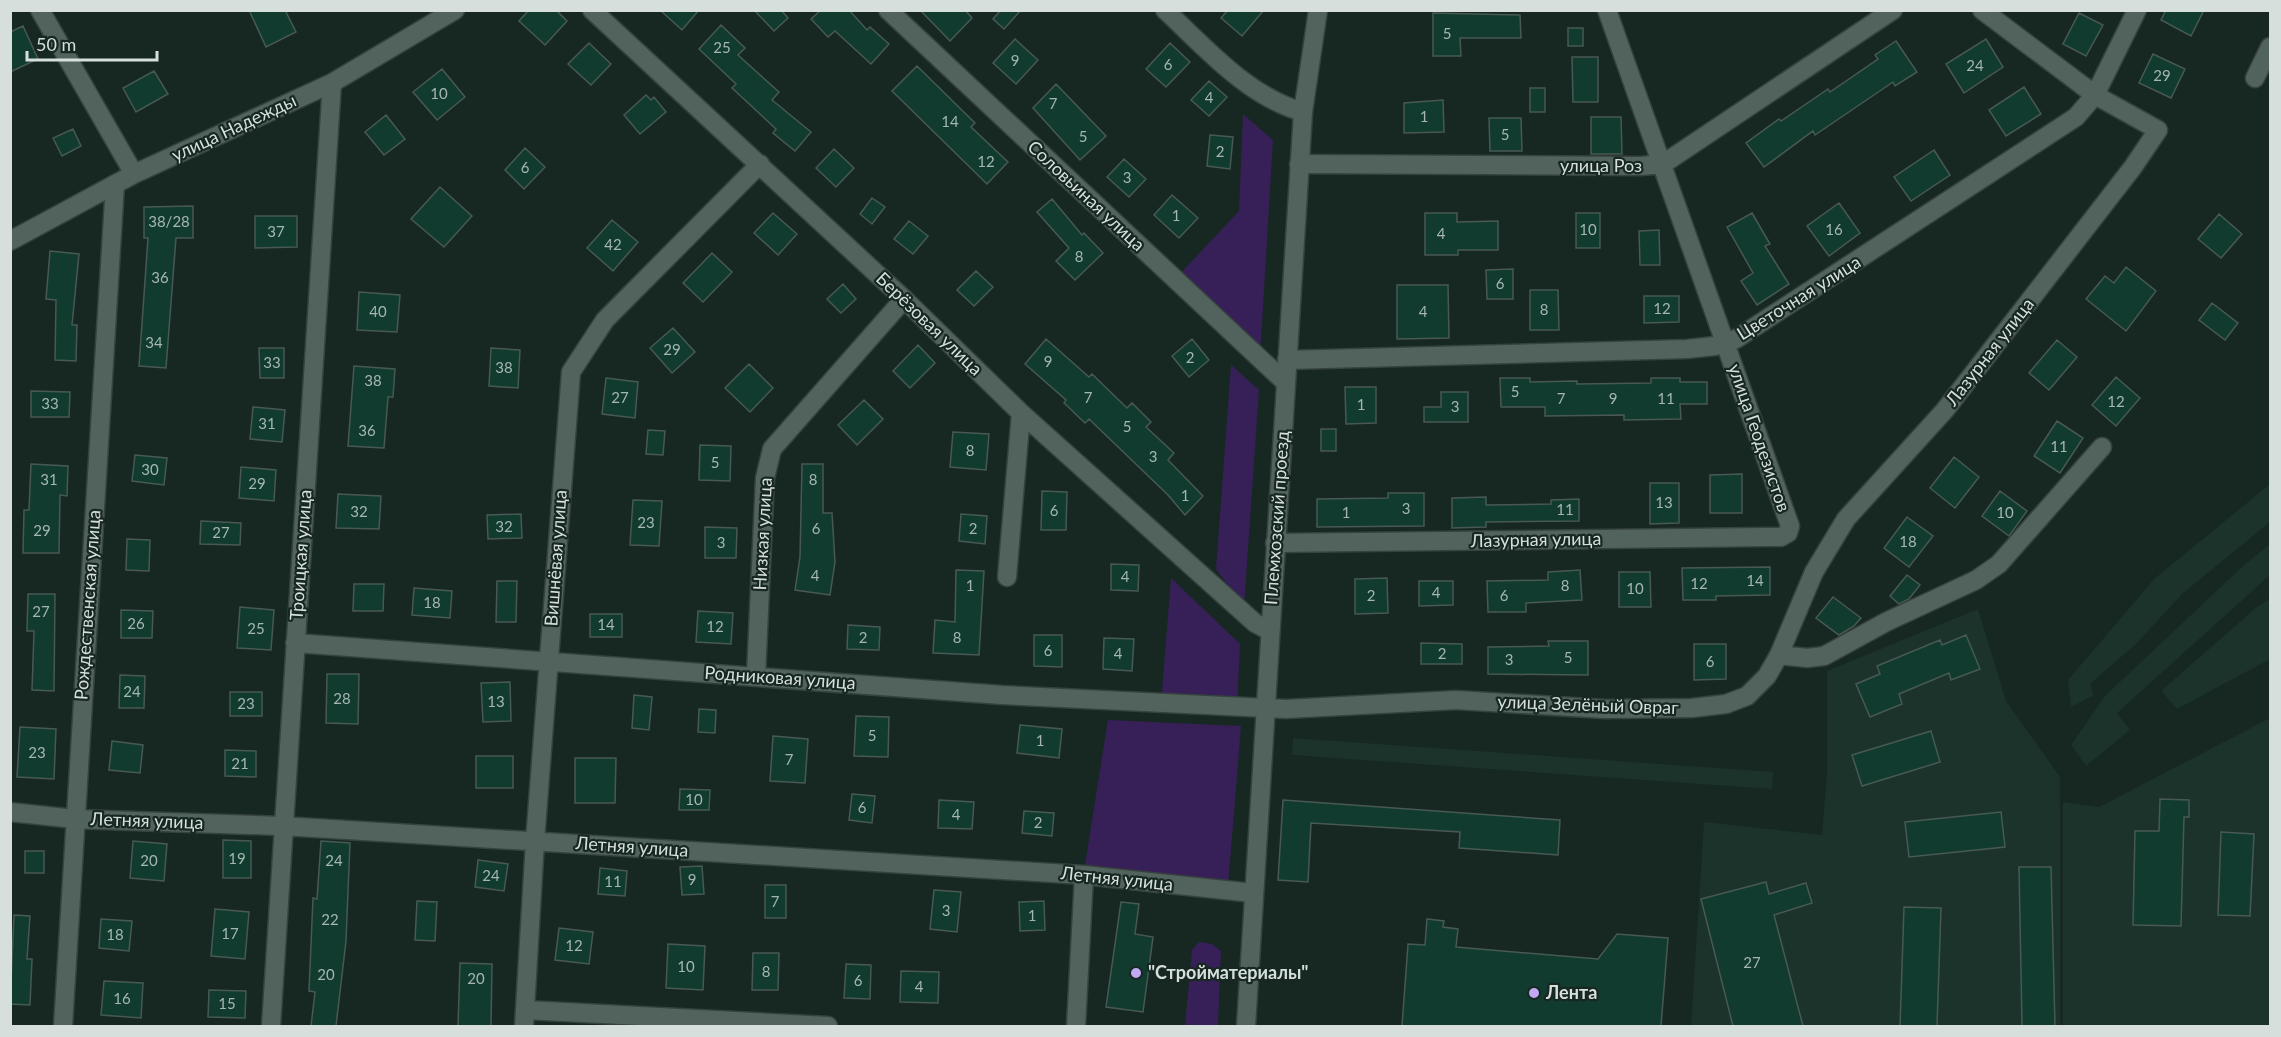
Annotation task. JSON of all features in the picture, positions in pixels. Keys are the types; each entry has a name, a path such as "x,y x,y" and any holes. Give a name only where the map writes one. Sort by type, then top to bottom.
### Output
{"street":[{"path":"40,10 134,174"},
{"name":"улица Надежды","path":"10,241 134,174 332,83 455,10"},
{"name":"Берёзовая улица","path":"592,10 904,299 1021,413 1255,623 1270,631"},
{"name":"Соловьиная улица","path":"888,10 1286,381"},
{"path":"1165,10 1235,75 1277,102 1303,112"},
{"name":"Племхозский проезд","path":"1246,1026 1299,164 1303,112 1318,10"},
{"name":"улица Геодезистов","path":"1607,10 1790,526"},
{"name":"улица Роз","path":"1299,164 1641,166 1663,164 1893,10"},
{"path":"1982,10 2095,95"},
{"name":"Цветочная улица","path":"1287,360 1687,349 1726,343 1764,323 2067,124 2083,111 2095,95 2136,10"},
{"path":"2255,78 2271,47"},
{"name":"Троицкая улица","path":"270,1026 332,83"},
{"name":"Лазурная улица","path":"1779,655 1814,572 1846,519 1945,410 2158,130 2095,95"},
{"name":"Вишнёвая улица","path":"525,1018 535,841 571,372 605,320 760,164"},
{"name":"Рождественская улица","path":"63,1026 115,184"},
{"name":"Низкая улица","path":"756,676 765,478 772,449 904,299"},
{"path":"1007,577 1021,413"},
{"path":"1779,655 1806,658 1824,656 1886,622 1976,580 1999,564 2102,447"},
{"name":"Лазурная улица","path":"1275,543 1781,537 1788,533 1790,526"},
{"name":"Родниковая улица","path":"295,643 1002,695 1264,708"},
{"name":"улица Зелёный Овраг","path":"1264,708 1448,700 1595,709 1704,707 1726,704 1747,696 1767,676 1779,655"},
{"name":"Летняя улица","path":"10,812 75,819 282,826 1083,875 1253,894"},
{"path":"1076,1026 1083,875"},
{"path":"525,1018 828,1026"}],"shaded area":[{"path":"1243,114 1273,140 1260,357 1176,278 1239,211"},
{"path":"1231,365 1259,390 1244,606 1216,569"},
{"path":"2270,484 2270,522 2182,594 2136,644 2090,684 2094,695 2071,707 2068,680 2154,579"},
{"path":"2270,544 2270,575 2117,713 2130,730 2086,766 2071,745 2105,696 2243,566"},
{"path":"1171,578 1240,644 1237,707 1161,703"},
{"path":"2270,599 2270,659 2177,709 2161,691 2258,606"},
{"path":"1978,609 2006,701 2060,777 2060,1026 1691,1026 1704,822 1822,835 1827,773 1827,671"},
{"path":"2270,718 2270,1026 2063,1026 2063,802 2099,807"},
{"path":"1108,720 1241,726 1228,886 1084,871"},
{"path":"1293,738 1773,772 1772,789 1292,755"},
{"path":"1199,942 1212,944 1221,951 1218,1026 1185,1026 1192,950"}],"building":[{"path":"249,10 285,10 296,32 266,47"},
{"path":"529,10 556,10 567,21 545,45 519,21"},
{"path":"660,10 699,10 682,30"},
{"path":"754,10 781,10 788,18 774,31"},
{"path":"821,10 849,10 867,30 870,27 889,44 871,64 835,31 828,37 811,19"},
{"path":"920,10 965,10 972,18 950,41"},
{"path":"1001,10 1021,10 1004,29 993,19"},
{"path":"1228,10 1264,10 1242,36 1221,18"},
{"path":"2166,10 2204,10 2191,36 2161,20"},
{"path":"1433,13 1520,15 1521,38 1460,38 1461,56 1433,56"},
{"path":"2079,13 2103,25 2086,56 2063,44"},
{"path":"721,25 745,48 738,55 779,92 772,100 811,132 795,151 773,133 776,129 732,88 736,84 699,49"},
{"path":"23,26 38,59 10,72 10,32"},
{"path":"1568,28 1583,28 1583,46 1568,46"},
{"path":"1015,39 1038,60 1016,84 993,63"},
{"path":"1986,39 2003,67 1964,93 1946,64"},
{"path":"1896,41 1917,72 1895,86 1893,82 1815,135 1813,131 1764,167 1746,143 1779,119 1781,121 1828,89 1830,92 1878,59 1875,55"},
{"path":"589,43 611,64 591,85 568,64"},
{"path":"1170,43 1190,62 1166,87 1146,69"},
{"path":"2153,54 2185,69 2171,98 2139,83"},
{"path":"1572,57 1598,57 1598,102 1573,102"},
{"path":"917,66 975,123 971,127 1008,162 987,184 892,91"},
{"path":"442,69 465,97 437,120 413,92"},
{"path":"154,71 168,94 136,112 123,88"},
{"path":"1209,81 1227,97 1209,116 1191,100"},
{"path":"1056,84 1106,136 1080,160 1033,108"},
{"path":"2024,87 2041,114 2006,136 1989,110"},
{"path":"1530,88 1545,88 1545,112 1530,112"},
{"path":"646,95 651,100 654,97 666,112 640,134 624,115"},
{"path":"1443,100 1444,132 1404,133 1404,103"},
{"path":"386,115 405,139 384,155 365,132"},
{"path":"1591,117 1621,117 1622,154 1591,154"},
{"path":"1489,118 1521,118 1522,151 1490,151"},
{"path":"73,129 81,146 62,156 53,138"},
{"path":"1210,135 1233,137 1230,169 1207,166"},
{"path":"525,148 545,167 524,189 505,170"},
{"path":"834,149 854,168 836,187 816,168"},
{"path":"1934,150 1950,175 1911,201 1894,177"},
{"path":"1124,159 1146,179 1129,197 1107,177"},
{"path":"440,187 472,216 444,247 411,219"},
{"path":"1172,195 1198,218 1179,238 1154,215"},
{"path":"872,198 885,207 872,224 860,214"},
{"path":"1052,199 1082,235 1084,233 1103,253 1075,280 1056,261 1069,248 1037,212"},
{"path":"1839,203 1860,233 1829,256 1807,226"},
{"path":"193,206 193,238 176,238 166,368 139,366 148,238 144,238 144,207"},
{"path":"773,213 797,234 778,255 754,233"},
{"path":"1425,213 1457,213 1457,222 1498,221 1498,250 1458,250 1458,255 1425,255"},
{"path":"1576,213 1600,213 1600,248 1576,248"},
{"path":"1752,213 1770,244 1765,246 1789,284 1757,305 1741,281 1753,273 1727,227"},
{"path":"2219,214 2242,234 2221,258 2198,239"},
{"path":"255,216 297,216 297,247 255,248"},
{"path":"612,220 638,242 613,271 587,248"},
{"path":"909,221 928,236 913,254 894,239"},
{"path":"1659,230 1660,265 1640,265 1639,231"},
{"path":"50,251 79,254 72,325 77,325 76,361 55,360 56,300 46,299"},
{"path":"712,253 732,272 703,302 683,283"},
{"path":"2126,267 2156,291 2126,331 2086,299 2105,276 2114,283"},
{"path":"1513,269 1513,299 1487,299 1486,270"},
{"path":"976,271 993,287 974,306 957,290"},
{"path":"843,284 856,299 841,313 827,299"},
{"path":"1397,285 1448,285 1449,338 1397,339"},
{"path":"1530,290 1558,290 1559,330 1530,330"},
{"path":"359,292 400,295 397,332 357,330"},
{"path":"1644,296 1679,296 1679,322 1644,323"},
{"path":"2212,303 2238,323 2225,340 2199,320"},
{"path":"673,328 695,352 672,373 650,348"},
{"path":"1046,339 1089,377 1092,374 1127,408 1132,403 1151,422 1146,427 1174,453 1168,460 1203,496 1185,515 1168,495 1089,419 1085,423 1064,403 1066,400 1025,364"},
{"path":"1192,339 1209,360 1189,377 1172,356"},
{"path":"2057,340 2077,357 2049,390 2029,373"},
{"path":"918,345 935,363 910,388 893,371"},
{"path":"259,348 284,348 284,378 260,378"},
{"path":"491,348 520,350 518,388 489,386"},
{"path":"749,364 773,388 750,412 725,388"},
{"path":"354,366 395,369 393,397 388,397 384,448 348,446"},
{"path":"2116,377 2140,398 2116,426 2092,405"},
{"path":"606,378 638,382 635,418 602,414"},
{"path":"1500,378 1530,378 1530,382 1577,381 1577,384 1651,383 1651,378 1680,378 1680,382 1707,382 1707,404 1680,404 1681,419 1624,420 1624,415 1545,416 1545,407 1501,407"},
{"path":"1345,387 1376,387 1376,423 1346,424"},
{"path":"31,391 70,392 69,417 31,417"},
{"path":"1441,392 1468,392 1468,422 1424,422 1424,407 1441,407"},
{"path":"864,400 883,419 857,445 838,425"},
{"path":"253,407 285,410 282,442 250,439"},
{"path":"2057,421 2083,438 2060,473 2034,456"},
{"path":"1321,429 1336,429 1336,451 1321,451"},
{"path":"648,430 665,431 663,455 646,454"},
{"path":"953,432 989,434 986,470 950,467"},
{"path":"700,445 731,446 730,481 699,480"},
{"path":"135,455 167,458 164,485 132,481"},
{"path":"1954,457 1979,477 1955,508 1930,488"},
{"path":"31,464 68,466 67,496 60,495 59,553 23,553 24,510 29,510"},
{"path":"802,464 823,464 823,513 832,513 835,562 830,595 795,590 800,557"},
{"path":"241,467 276,470 274,501 239,498"},
{"path":"1742,474 1742,513 1710,513 1710,475"},
{"path":"1650,483 1679,483 1679,523 1650,524"},
{"path":"1042,491 1067,492 1066,530 1041,530"},
{"path":"2000,491 2027,511 2009,536 1982,516"},
{"path":"1388,493 1424,493 1424,526 1317,527 1317,499 1388,498"},
{"path":"338,494 381,496 379,529 336,528"},
{"path":"1486,497 1486,505 1551,504 1551,500 1579,499 1579,521 1486,522 1486,527 1452,528 1452,498"},
{"path":"633,500 662,501 659,546 630,545"},
{"path":"521,514 522,538 488,539 487,515"},
{"path":"961,514 987,516 985,544 959,541"},
{"path":"1907,517 1933,536 1909,567 1884,548"},
{"path":"201,521 241,523 240,545 200,544"},
{"path":"705,527 737,528 736,558 705,558"},
{"path":"127,539 150,540 149,571 126,570"},
{"path":"1111,564 1139,565 1138,591 1111,590"},
{"path":"1770,567 1770,595 1716,596 1716,600 1683,600 1682,568"},
{"path":"956,570 984,571 979,655 933,653 935,620 955,622"},
{"path":"1580,570 1582,600 1526,603 1526,612 1488,612 1487,581 1548,580 1548,572"},
{"path":"1619,572 1650,572 1651,607 1619,607"},
{"path":"1907,575 1920,585 1909,599 1899,604 1890,596"},
{"path":"1387,578 1388,613 1355,614 1355,579"},
{"path":"497,581 517,581 516,622 496,622"},
{"path":"1419,581 1453,581 1453,605 1419,606"},
{"path":"354,584 384,584 383,611 353,611"},
{"path":"414,588 452,591 450,618 412,615"},
{"path":"28,594 55,594 54,691 32,690 34,631 27,631"},
{"path":"1833,597 1861,618 1854,626 1839,635 1816,618"},
{"path":"240,607 274,610 271,650 237,648"},
{"path":"121,610 153,611 152,638 121,638"},
{"path":"698,611 733,613 731,644 696,642"},
{"path":"590,614 622,614 622,637 590,637"},
{"path":"848,625 880,627 879,650 847,649"},
{"path":"1034,635 1062,635 1062,667 1034,666"},
{"path":"1966,635 1980,669 1951,680 1949,673 1899,694 1902,704 1870,717 1856,684 1880,674 1877,666 1940,640 1942,645"},
{"path":"1104,638 1134,639 1132,671 1103,669"},
{"path":"1548,641 1588,641 1588,675 1488,674 1488,647 1549,646"},
{"path":"1421,643 1462,644 1462,664 1421,664"},
{"path":"1694,644 1726,644 1726,679 1694,680"},
{"path":"327,674 359,674 358,724 326,723"},
{"path":"120,675 145,676 144,708 119,708"},
{"path":"510,682 511,721 483,722 481,683"},
{"path":"230,692 262,692 262,716 230,716"},
{"path":"634,695 652,697 649,730 632,728"},
{"path":"699,709 716,710 715,733 698,732"},
{"path":"856,716 889,717 888,757 854,756"},
{"path":"1020,725 1062,729 1059,758 1017,753"},
{"path":"20,727 56,729 54,779 17,777"},
{"path":"1931,731 1940,762 1862,786 1852,755"},
{"path":"773,736 808,739 805,783 770,781"},
{"path":"112,741 143,745 140,773 109,770"},
{"path":"225,750 256,751 256,777 225,776"},
{"path":"476,756 513,756 513,788 476,788"},
{"path":"575,758 616,758 615,803 575,803"},
{"path":"680,789 710,790 709,810 679,810"},
{"path":"852,794 875,796 872,823 849,820"},
{"path":"2160,799 2189,800 2189,817 2184,817 2181,926 2133,925 2135,831 2159,831"},
{"path":"939,800 974,802 972,829 938,828"},
{"path":"1283,800 1560,820 1558,855 1459,848 1460,832 1311,823 1308,882 1278,880"},
{"path":"1024,811 1054,813 1052,836 1022,833"},
{"path":"2001,812 2005,847 1909,857 1905,822"},
{"path":"2221,832 2254,834 2250,916 2218,915"},
{"path":"223,840 251,841 251,878 223,878"},
{"path":"133,841 167,844 164,881 130,878"},
{"path":"321,841 350,843 346,941 336,1026 311,1026 315,992 309,991 313,898 317,899"},
{"path":"25,851 44,851 44,873 25,873"},
{"path":"478,860 508,864 504,891 475,887"},
{"path":"702,866 704,894 682,895 680,867"},
{"path":"2019,867 2051,867 2055,1026 2022,1026"},
{"path":"600,868 627,871 625,896 598,894"},
{"path":"1766,882 1769,894 1806,883 1812,903 1774,915 1803,1026 1733,1026 1701,899"},
{"path":"765,885 786,885 786,918 765,918"},
{"path":"934,890 961,892 957,932 930,929"},
{"path":"417,901 437,902 435,941 415,940"},
{"path":"1044,901 1045,930 1020,931 1019,902"},
{"path":"1121,902 1139,904 1135,934 1153,937 1143,1012 1106,1007"},
{"path":"1904,907 1941,908 1937,1026 1900,1026"},
{"path":"215,909 249,912 245,959 211,956"},
{"path":"14,915 30,916 27,959 32,959 30,1005 10,1004"},
{"path":"101,919 132,921 129,951 99,948"},
{"name":"Лента","path":"1427,919 1444,921 1443,927 1458,929 1456,947 1598,959 1617,934 1668,938 1661,1026 1402,1026 1408,944 1425,945"},
{"path":"559,928 593,932 589,964 555,960"},
{"path":"668,944 705,946 703,990 666,988"},
{"path":"753,953 779,953 778,990 752,990"},
{"path":"460,963 492,964 491,1026 458,1026"},
{"path":"846,964 871,965 870,999 844,998"},
{"path":"901,971 939,972 938,1003 900,1002"},
{"path":"104,981 143,983 141,1018 101,1015"},
{"path":"209,990 246,991 245,1018 208,1017"}],"place":[{"name":"\"Стройматериалы\"","path":"1136,973"},
{"name":"Лента","path":"1534,993"}]}
